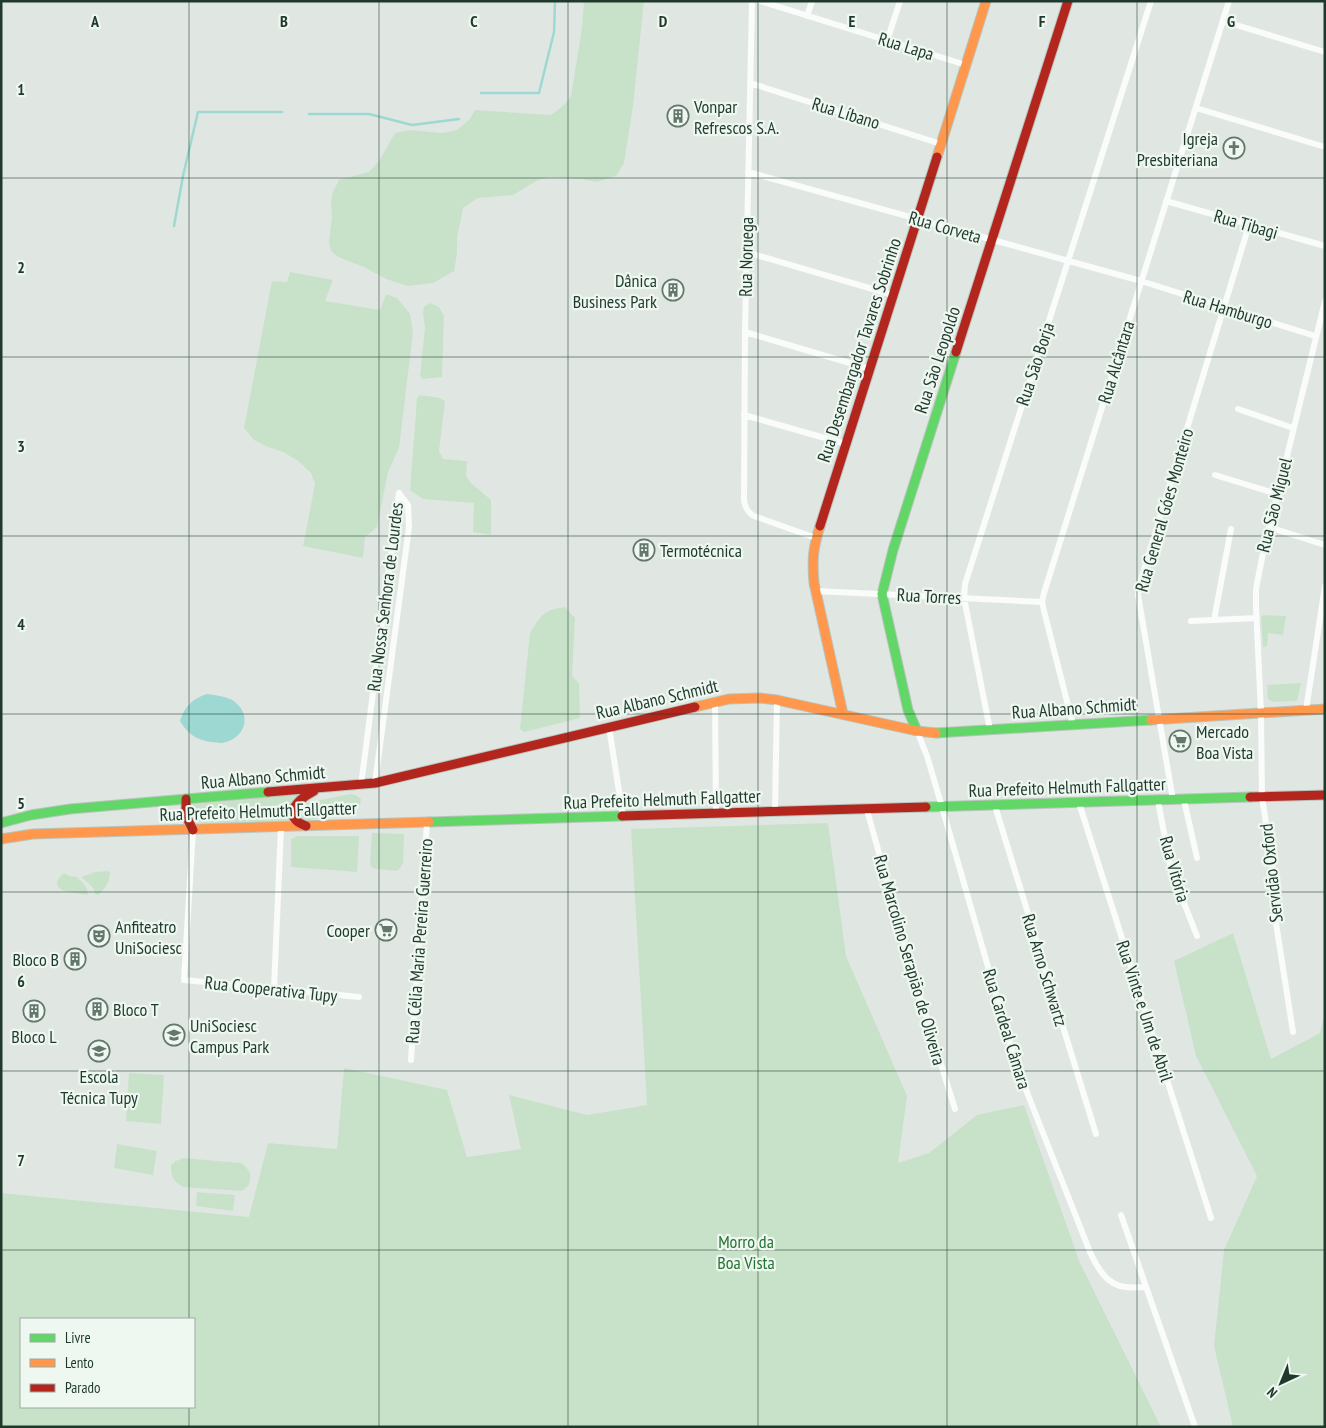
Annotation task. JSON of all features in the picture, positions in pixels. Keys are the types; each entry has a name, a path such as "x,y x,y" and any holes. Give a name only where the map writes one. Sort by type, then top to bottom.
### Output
{"main road":[{"name":"Rua Desembargador Tavares Sobrinho","path":"842,714 816,591 812,555 986,1"},
{"name":"Rua São Leopoldo","path":"917,732 908,710 882,594 893,550 1068,1"},
{"name":"Rua Albano Schmidt","path":"1,824 31,815 57,811 375,783 715,701 744,698 777,700 917,732 942,733 1325,708"},
{"path":"308,826 295,820 292,814 293,806 304,796 327,788"},
{"name":"Rua Prefeito Helmuth Fallgatter","path":"1,838 33,834 1325,795"},
{"path":"186,799 186,816 193,830"}],"street":[{"name":"Rua Noruega","path":"752,1 746,252 744,500 749,512 760,519 816,538"},
{"name":"Rua Lapa","path":"760,1 966,65"},
{"path":"807,16 812,1"},
{"path":"887,41 900,1"},
{"name":"Rua São Borja","path":"990,730 964,598 965,584 1151,1"},
{"name":"Rua Alcântara","path":"1073,725 1042,602 1044,592 1229,1"},
{"path":"1223,20 1325,52"},
{"name":"Rua Líbano","path":"750,84 941,144"},
{"path":"1196,108 1325,147"},
{"name":"Rua Corveta","path":"748,172 1141,281"},
{"name":"Rua Tibagi","path":"1166,201 1325,246"},
{"name":"Rua General Góes Monteiro","path":"1173,800 1139,602 1139,586 1249,225"},
{"path":"746,252 893,295"},
{"name":"Rua Hamburgo","path":"1141,281 1315,336"},
{"name":"Rua São Miguel","path":"1261,713 1256,589 1269,527 1325,301"},
{"path":"745,332 870,369"},
{"path":"1238,409 1293,428"},
{"path":"744,415 846,444"},
{"path":"1215,474 1277,494"},
{"name":"Rua Nossa Senhora de Lourdes","path":"361,785 398,493 408,505 409,527 375,783"},
{"path":"1269,527 1325,545"},
{"path":"1214,620 1231,529"},
{"path":"1306,710 1325,586"},
{"path":"387,588 400,590"},
{"name":"Rua Torres","path":"816,591 1042,602"},
{"path":"1191,621 1256,618"},
{"path":"775,812 777,700"},
{"path":"715,701 716,814"},
{"name":"Servidão Oxford","path":"1261,713 1262,797 1274,877 1275,917 1293,1032"},
{"path":"610,727 623,817"},
{"name":"Rua Cardeal Câmara","path":"917,732 927,756 1014,1057 1090,1252 1096,1265 1111,1282 1118,1286 1146,1287"},
{"path":"1184,800 1197,858"},
{"name":"Rua Vitória","path":"1158,801 1171,870 1197,936"},
{"name":"Rua Vinte e Um de Abril","path":"1079,803 1211,1218"},
{"name":"Rua Arno Schwartz","path":"995,806 1096,1134"},
{"name":"Rua Marcolino Serapião de Oliveira","path":"867,810 911,968 955,1109"},
{"name":"Rua Célia Maria Pereira Guerreiro","path":"412,1060 427,823"},
{"path":"274,989 281,827"},
{"name":"Rua Cooperativa Tupy","path":"193,830 184,980 359,997"},
{"path":"1121,1215 1195,1427"}],"green space":[{"path":"584,1 644,1 633,106 624,163 616,176 596,182 582,179 549,177 538,180 513,195 478,198 463,208 457,238 454,271 433,283 408,286 386,279 364,267 338,257 331,251 329,241 332,218 331,202 332,194 339,180 369,172 379,161 395,133 410,130 442,133 457,130 469,120 475,110 551,115 563,106 571,96 582,28"},
{"path":"290,272 333,280 325,301 380,310 386,294 397,298 410,314 413,332 399,448 388,472 377,527 365,537 363,558 303,546 315,484 311,473 297,460 254,440 244,428 272,281 287,282"},
{"path":"430,303 439,307 444,316 442,377 423,379 420,376 425,328 423,313 424,307"},
{"path":"420,395 440,398 445,401 439,451 443,459 467,461 466,476 471,483 491,500 491,535 473,532 474,503 423,499 410,490 417,398"},
{"path":"565,607 575,618 572,676 579,683 580,718 524,732 520,729 530,633 543,614"},
{"path":"1263,615 1286,616 1283,635 1268,633 1267,646 1263,647 1261,618"},
{"path":"1301,683 1297,701 1273,702 1268,699 1267,685"},
{"path":"350,794 356,795 361,799 360,805 310,820 303,819 299,814 300,807 306,803"},
{"path":"298,795 288,807 293,822 202,823 193,820 190,814 192,804 199,800"},
{"name":"Morro da Boa Vista","path":"828,823 846,956 907,1096 898,1163 929,1153 977,1115 1024,1105 1080,1263 1161,1427 1,1427 1,1193 249,1217 268,1143 337,1149 344,1068 447,1090 467,1157 521,1149 509,1095 587,1115 647,1105 631,829"},
{"path":"372,833 404,834 403,863 397,871 371,867"},
{"path":"298,836 359,836 357,872 291,867 291,839"},
{"path":"108,871 110,876 108,882 98,895 95,894 92,886 81,877 95,872"},
{"path":"64,873 77,877 86,887 88,895 59,888 57,881"},
{"path":"1233,933 1271,1059 1320,1033 1325,1013 1325,1427 1233,1427 1214,1346 1224,1250 1257,1176 1196,1056 1174,961"},
{"path":"129,1073 164,1075 161,1124 126,1121"},
{"path":"117,1144 157,1151 153,1175 114,1168"},
{"path":"183,1158 241,1163 250,1172 249,1185 242,1191 183,1187 173,1178 171,1165"},
{"path":"197,1192 235,1195 233,1211 196,1206"}],"water":[{"path":"207,694 231,699 243,712 244,724 235,738 222,743 201,740 189,732 180,721 184,711 190,704 197,698"}],"waterway":[{"path":"481,93 539,93 554,32 555,1"},
{"path":"174,226 198,112 282,112"},
{"path":"309,114 369,114 412,125 459,119"}],"traffic: fast":[{"path":"917,731 908,710 882,594 893,550 956,352"},
{"path":"936,733 1151,720"},
{"path":"1,823 31,815 70,809 268,792"},
{"path":"926,807 1250,797"},
{"path":"429,822 622,816"}],"traffic: slow":[{"path":"937,157 986,1"},
{"path":"820,526 814,554 814,583 843,714"},
{"path":"695,707 729,699 760,698 777,700 917,731 936,733"},
{"path":"1151,720 1325,709"},
{"path":"1,839 33,834 429,822"}],"traffic: jam":[{"path":"956,352 1068,1"},
{"path":"820,526 937,157"},
{"path":"268,792 375,783 695,707"},
{"path":"306,826 295,820 292,813 300,800 314,791"},
{"path":"1250,797 1325,795"},
{"path":"186,799 186,816 193,830"},
{"path":"622,816 926,807"}],"place":[{"name":"Vonpar Refrescos S.A.","path":"678,116"},
{"name":"Igreja Presbiteriana","path":"1234,148"},
{"name":"Dânica Business Park","path":"673,290"},
{"name":"Termotécnica","path":"644,550"},
{"name":"Mercado Boa Vista","path":"1180,741"},
{"name":"Cooper","path":"386,930"},
{"name":"Anfiteatro UniSociesc","path":"99,936"},
{"name":"Bloco B","path":"75,959"},
{"name":"Bloco T","path":"97,1009"},
{"name":"Bloco L","path":"34,1011"},
{"name":"UniSociesc Campus Park","path":"174,1035"},
{"name":"Escola Técnica Tupy","path":"99,1051"}]}
